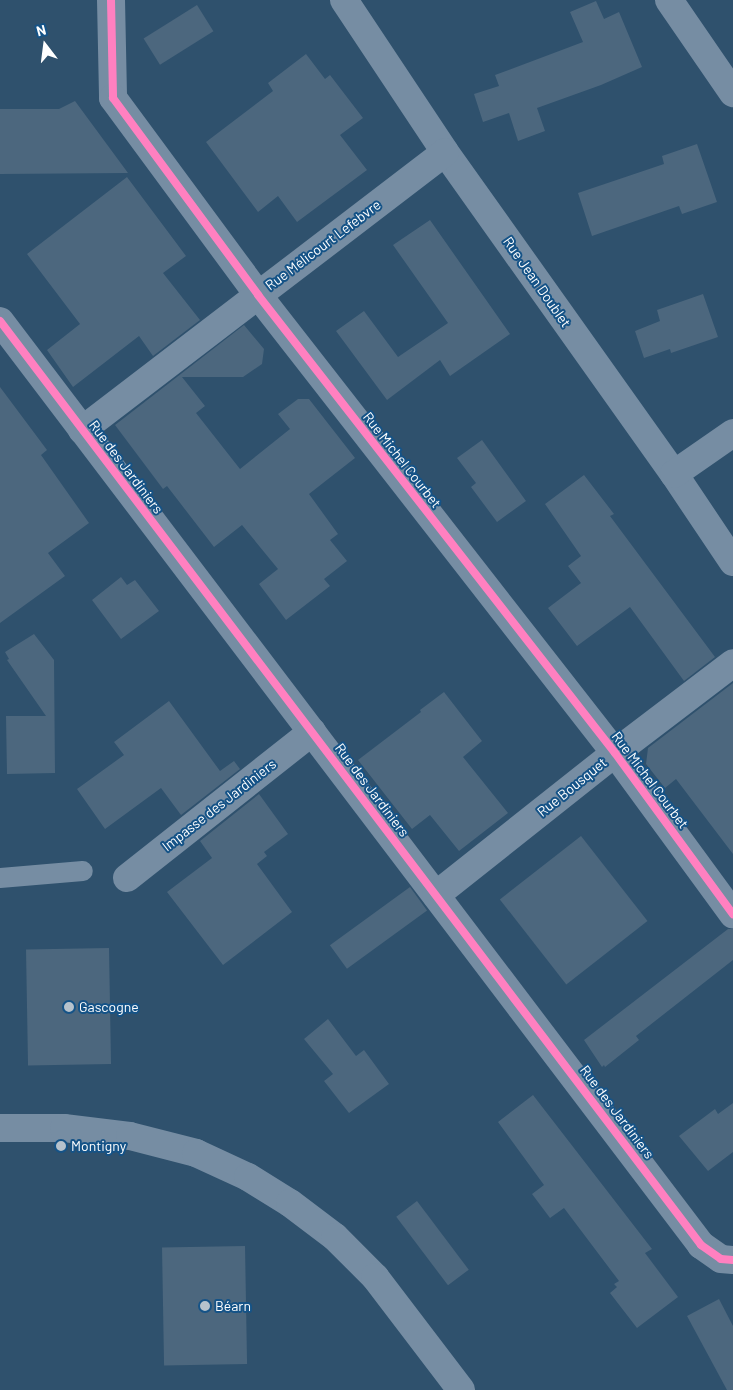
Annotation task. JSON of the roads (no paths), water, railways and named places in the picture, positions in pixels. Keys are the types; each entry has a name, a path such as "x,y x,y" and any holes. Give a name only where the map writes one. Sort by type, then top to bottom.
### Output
{"street":[{"name":"Rue Michel Courbet","path":"111,0 113,98 258,295 615,752 733,914"},
{"name":"Rue Jean Doublet","path":"344,0 445,152 674,474 733,562"},
{"path":"669,0 733,93"},
{"name":"Rue Mélicourt Lefebvre","path":"82,430 445,152"},
{"name":"Rue des Jardiniers","path":"0,321 701,1245 721,1259 733,1260"},
{"path":"674,474 733,433"},
{"name":"Rue Bousquet","path":"436,895 615,752 733,663"},
{"name":"Impasse des Jardiniers","path":"126,878 312,732"},
{"path":"0,1128 64,1128 130,1136 196,1153 248,1177 290,1203 335,1237 375,1277 461,1390"}],"lane":[{"path":"0,878 83,871"}],"place":[{"name":"Gascogne","path":"69,1007"},
{"name":"Montigny","path":"61,1146"},
{"name":"Béarn","path":"205,1306"}]}
